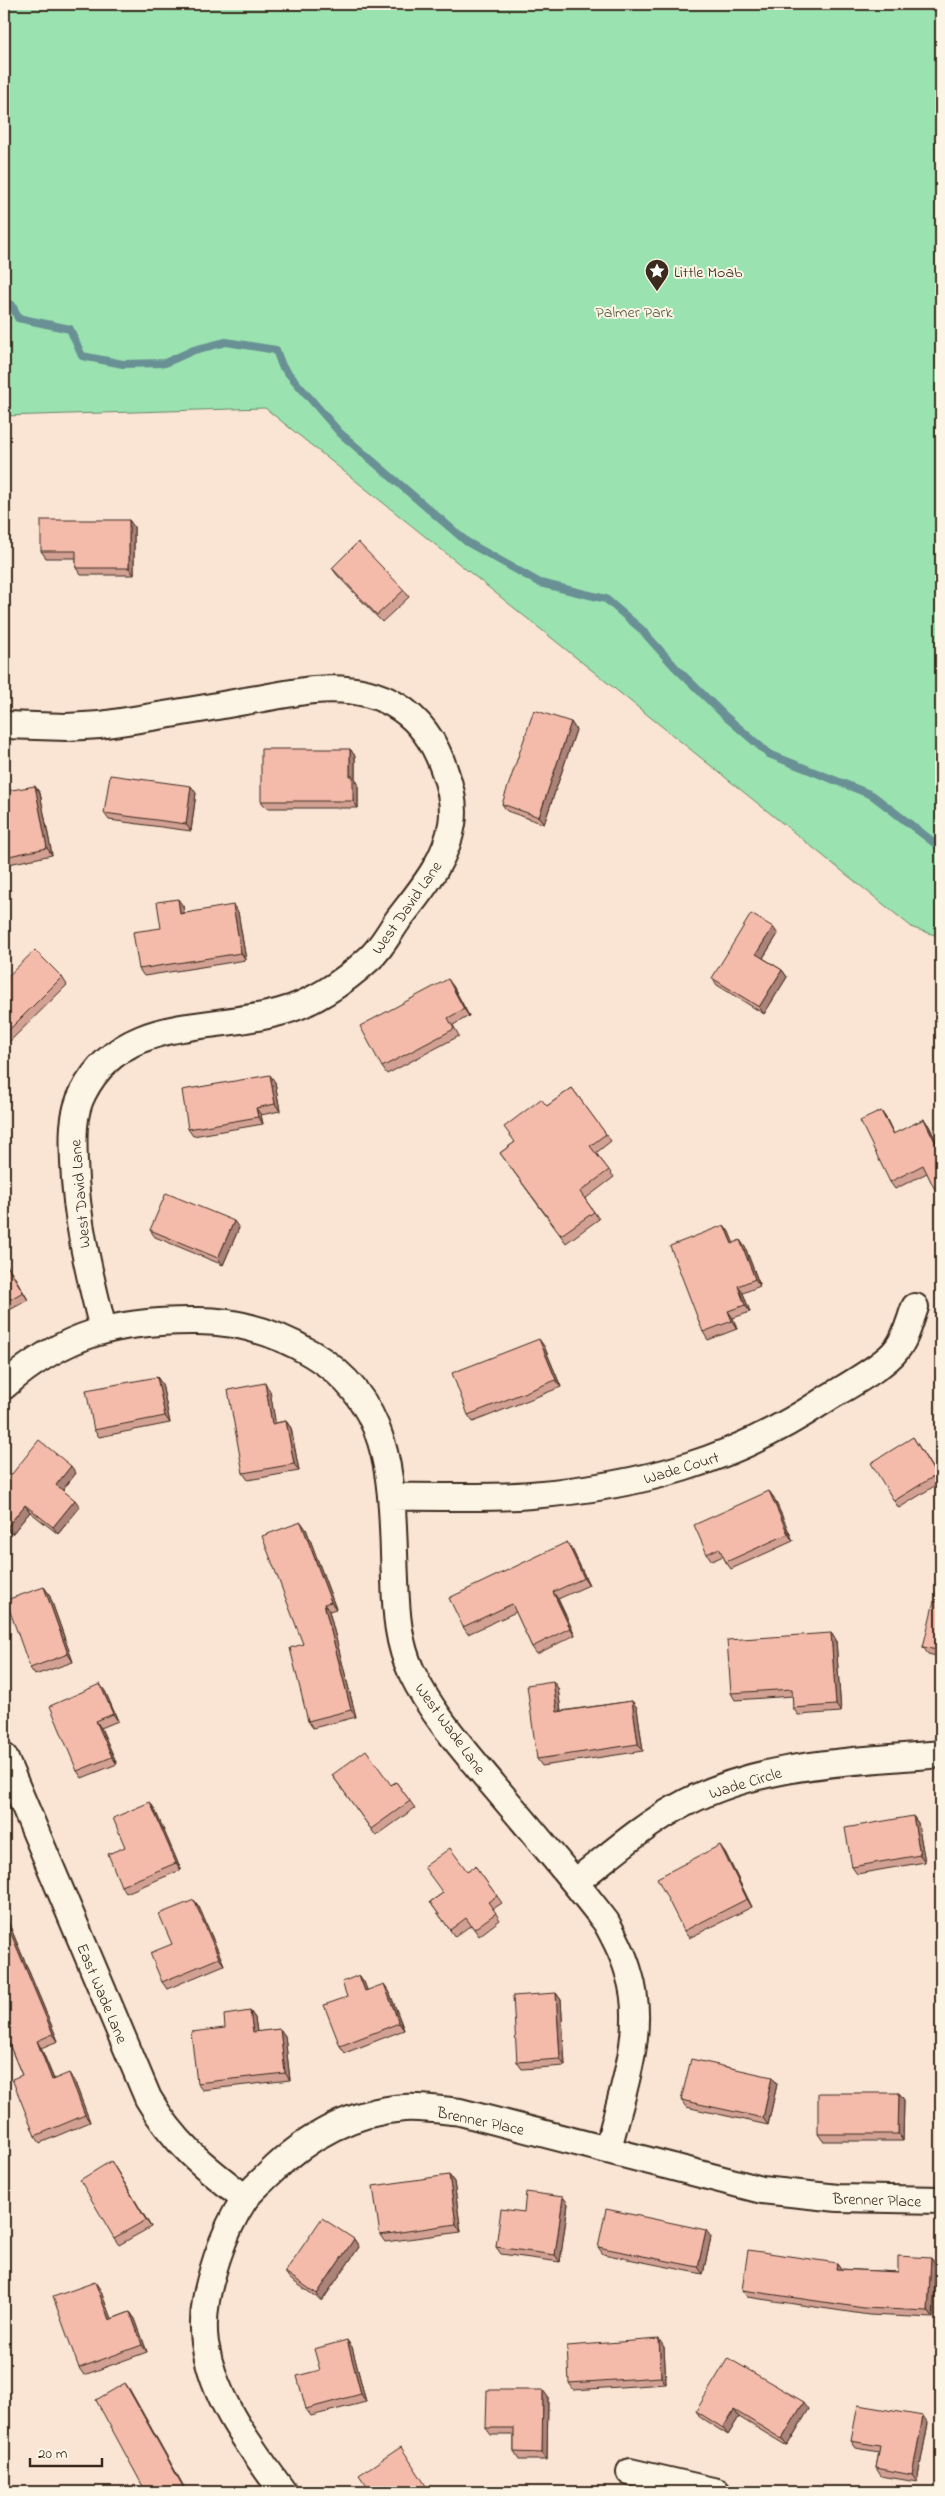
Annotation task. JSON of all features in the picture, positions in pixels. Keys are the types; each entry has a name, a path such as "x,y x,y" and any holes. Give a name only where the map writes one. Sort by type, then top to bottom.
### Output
{"street":[{"name":"West David Lane","path":"4,725 100,726 313,690 365,691 396,705 409,714 426,731 438,750 453,798 453,824 435,871 373,955 349,976 305,1003 281,1012 158,1031 132,1042 111,1057 94,1075 82,1094 75,1116 73,1138 76,1198 84,1253 103,1329"},
{"name":"Wade Court","path":"391,1497 530,1496 598,1487 682,1470 753,1442 778,1429 876,1367 897,1349 915,1307"},
{"name":"West Wade Lane","path":"103,1329 179,1321 220,1321 255,1329 292,1342 324,1361 346,1378 373,1418 382,1440 388,1464 396,1613 401,1644 412,1673 456,1741 575,1882 606,1922 620,1948 630,1975 635,2008 635,2033 608,2150"},
{"path":"4,1386 45,1354 77,1338 103,1329"},
{"name":"Wade Circle","path":"575,1882 639,1832 675,1808 707,1792 741,1780 806,1766 941,1754"},
{"name":"East Wade Lane","path":"4,1757 148,2098 161,2120 192,2157 245,2198"},
{"name":"Brenner Place","path":"283,2492 243,2436 223,2402 205,2343 203,2314 209,2282 227,2229 245,2198 290,2153 320,2132 368,2115 404,2108 429,2108 460,2112 762,2190 838,2198 941,2200"},
{"path":"630,2472 717,2492"}],"green space":[{"name":"Palmer Park","path":"4,4 941,4 941,937 913,928 265,408 4,416"}],"building":[{"path":"41,520 129,520 129,568 76,568 76,551 41,551"},
{"path":"358,542 404,590 377,615 332,568"},
{"path":"534,710 571,722 539,817 502,804"},
{"path":"261,749 350,749 350,776 353,776 353,801 261,801"},
{"path":"110,775 191,786 186,824 104,813"},
{"path":"35,786 47,848 4,857 4,808 9,807 6,791"},
{"path":"178,899 180,914 233,905 241,953 139,969 133,932 161,928 157,902"},
{"path":"751,914 773,927 756,954 782,970 759,1007 712,978"},
{"path":"35,950 62,977 4,1035 4,980"},
{"path":"448,979 464,1009 448,1018 454,1029 382,1067 360,1026"},
{"path":"270,1075 275,1104 256,1108 258,1117 188,1129 182,1090"},
{"path":"572,1088 606,1134 590,1146 609,1170 580,1192 594,1212 561,1235 500,1153 515,1142 504,1127 541,1099 547,1106"},
{"path":"881,1111 893,1134 924,1119 941,1154 941,1195 938,1196 923,1165 890,1182 860,1121"},
{"path":"166,1193 234,1221 218,1258 150,1230"},
{"path":"724,1225 732,1244 740,1240 755,1279 738,1286 745,1305 728,1311 732,1321 703,1332 670,1246"},
{"path":"6,1264 23,1292 4,1303 4,1266"},
{"path":"539,1339 556,1380 468,1415 452,1373"},
{"path":"157,1377 165,1416 94,1430 86,1390"},
{"path":"265,1383 272,1424 286,1421 294,1464 243,1473 228,1390"},
{"path":"913,1437 936,1475 894,1501 871,1463"},
{"path":"39,1440 71,1466 56,1485 75,1500 53,1527 25,1505 7,1527 4,1524 4,1484"},
{"path":"769,1491 788,1534 726,1562 719,1548 707,1554 694,1525"},
{"path":"301,1522 331,1602 324,1604 351,1710 308,1721 290,1648 303,1644 262,1536"},
{"path":"567,1542 584,1578 553,1592 570,1628 532,1647 512,1604 463,1627 449,1598"},
{"path":"44,1587 68,1654 30,1668 6,1600"},
{"path":"934,1601 941,1603 941,1651 923,1647"},
{"path":"831,1633 836,1705 793,1708 792,1689 731,1693 727,1640"},
{"path":"553,1681 557,1712 632,1701 638,1744 537,1759 527,1685"},
{"path":"100,1684 113,1714 96,1721 112,1757 77,1771 50,1706"},
{"path":"366,1750 391,1785 396,1782 410,1801 371,1829 332,1775"},
{"path":"150,1802 176,1863 121,1886 108,1854 125,1847 113,1818"},
{"path":"913,1816 920,1855 852,1867 845,1828"},
{"path":"720,1845 747,1899 684,1931 657,1878"},
{"path":"450,1848 467,1871 475,1866 497,1896 488,1902 496,1913 474,1929 466,1918 450,1930 430,1902 443,1893 424,1867"},
{"path":"194,1900 219,1958 162,1982 150,1953 172,1944 159,1914"},
{"path":"4,1917 53,2034 37,2041 52,2080 69,2073 85,2115 35,2136 12,2079 22,2075 4,2032"},
{"path":"359,1975 365,1991 384,1984 399,2023 340,2046 324,2005 347,1997 342,1982"},
{"path":"556,1993 560,2059 517,2062 513,1996"},
{"path":"250,2011 253,2032 280,2029 285,2073 197,2083 191,2032 225,2028 224,2015"},
{"path":"691,2059 772,2077 763,2118 681,2100"},
{"path":"818,2093 899,2093 898,2134 818,2134"},
{"path":"111,2161 146,2220 114,2238 80,2180"},
{"path":"449,2175 456,2224 380,2235 373,2186"},
{"path":"526,2192 563,2197 555,2255 496,2247 501,2209 524,2212"},
{"path":"606,2209 706,2230 698,2267 598,2247"},
{"path":"322,2218 354,2239 317,2294 285,2272"},
{"path":"748,2250 837,2263 836,2269 898,2272 898,2256 931,2258 928,2311 864,2308 742,2290"},
{"path":"95,2282 109,2320 130,2312 142,2345 79,2368 53,2297"},
{"path":"659,2339 661,2377 569,2383 567,2346"},
{"path":"347,2340 361,2394 306,2409 297,2376 320,2370 314,2349"},
{"path":"728,2358 804,2402 782,2439 734,2410 723,2428 696,2411"},
{"path":"125,2383 186,2492 146,2492 96,2400"},
{"path":"487,2390 543,2390 542,2453 514,2452 514,2428 486,2428"},
{"path":"858,2405 923,2416 912,2475 876,2468 880,2446 851,2441"},
{"path":"401,2447 430,2492 371,2492 359,2475"},
{"path":"206,2486 210,2492 197,2492"}],"waterway":[{"path":"4,301 12,305 18,318 70,329 82,356 123,364 165,363 194,350 226,342 276,350 282,366 340,433 467,542 540,583 606,599 641,629 675,667 725,716 769,754 872,795 941,848"}],"place":[{"name":"Little Moab","path":"657,292"}]}
